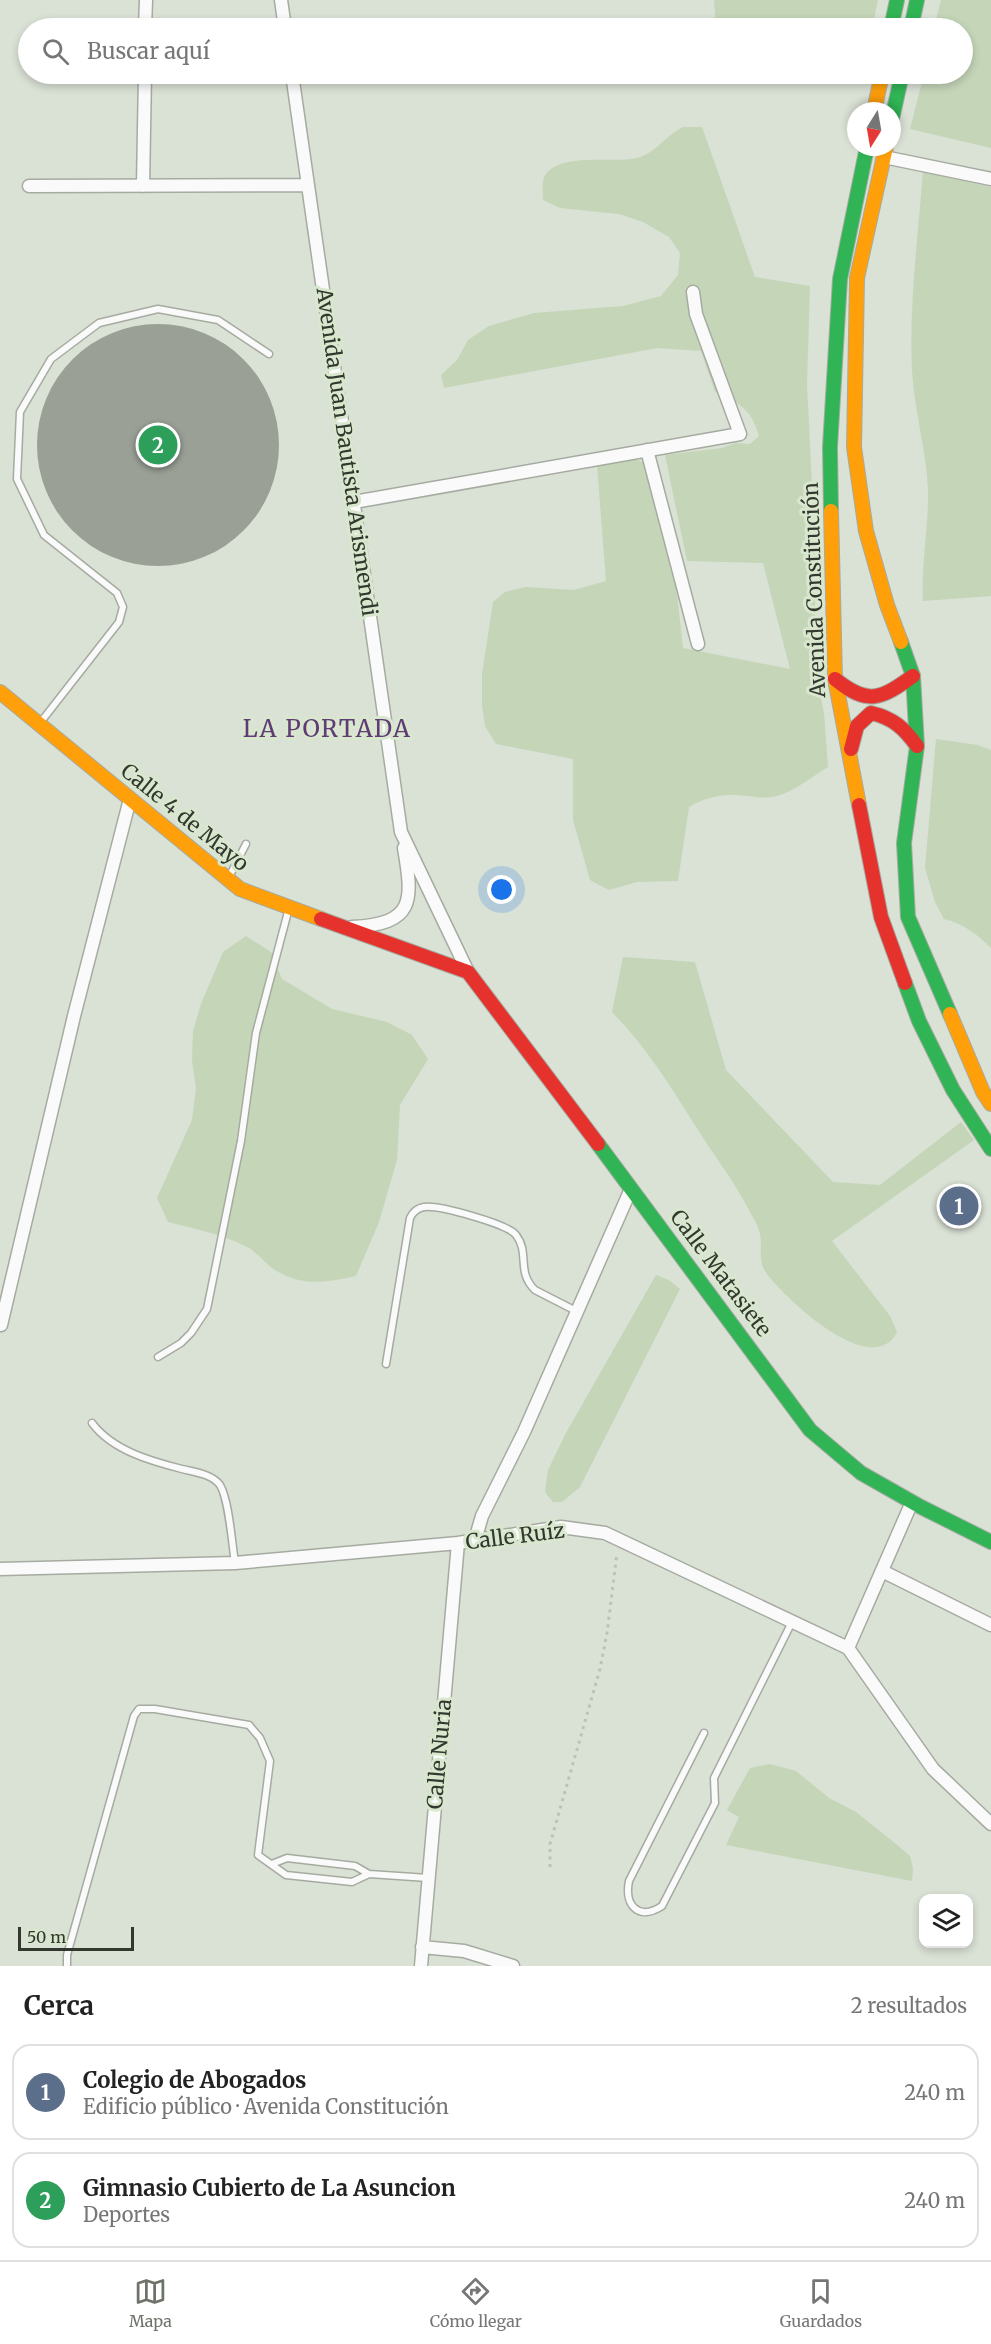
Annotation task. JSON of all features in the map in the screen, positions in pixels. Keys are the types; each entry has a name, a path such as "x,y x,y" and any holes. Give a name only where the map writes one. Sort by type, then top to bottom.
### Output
{"street":[{"path":"145,18 146,0"},
{"path":"281,0 284,18"},
{"path":"893,18 897,0"},
{"path":"913,18 917,0"},
{"path":"143,186 145,84"},
{"name":"Avenida Juan Bautista Arismendi","path":"293,84 410,882 409,899 400,914 391,922 371,926 344,927"},
{"path":"876,102 880,84"},
{"path":"896,102 900,84"},
{"name":"Avenida Constitución","path":"865,156 840,279 830,447 836,679 881,917 919,1021 953,1090 991,1149"},
{"path":"884,156 857,278 854,447 866,531 887,605 913,676 917,746 904,843 908,917 983,1092 991,1104"},
{"path":"901,156 991,179"},
{"path":"29,186 308,185"},
{"path":"354,502 740,434 696,314 693,292"},
{"path":"647,450 698,644"},
{"path":"836,679 852,694 870,698 884,696 913,676"},
{"name":"Calle 4 de Mayo","path":"0,692 240,889 468,972"},
{"path":"849,756 857,726 871,713 888,716 902,724 917,746"},
{"path":"1,1325 74,1016 130,800"},
{"name":"Avenida Juan Bautista Arismendi","path":"401,832 468,972"},
{"name":"Calle Matasiete","path":"468,972 810,1430 861,1473 991,1542"},
{"path":"475,1540 482,1516 524,1432 631,1189"},
{"path":"848,1648 912,1502"},
{"name":"Calle Ruíz","path":"0,1569 235,1563 458,1543 561,1527 605,1533 848,1648 933,1769 991,1824"},
{"name":"Calle Nuria","path":"421,1966 458,1543"},
{"path":"882,1571 991,1625"},
{"path":"422,1947 464,1950 513,1966"}],"lane":[{"path":"39,724 119,622 123,607 117,593 44,535 17,479 20,412 51,359 99,323 158,309 218,320 269,354"},
{"path":"228,880 246,844"},
{"path":"158,1357 176,1347 191,1333 207,1309 241,1141 256,1033 289,907"},
{"path":"386,1364 410,1218 420,1208 432,1207 510,1228 520,1241 523,1250 524,1273 530,1285 535,1290 576,1311"},
{"path":"92,1423 106,1439 122,1448 205,1475 219,1483 224,1496 235,1563"},
{"path":"704,1733 629,1881 627,1894 632,1905 642,1911 652,1913 662,1906 715,1803 714,1778 793,1622"},
{"path":"68,1966 68,1955 77,1921 134,1716 139,1709 155,1709 249,1725 260,1738 270,1761 258,1855 262,1860 272,1864 286,1875 352,1882 369,1874"},
{"path":"272,1864 286,1858 355,1866 369,1874 428,1878"}],"path":[{"path":"550,1867 550,1844 600,1669 607,1633 618,1539"}],"green space":[{"path":"714,0 878,0 874,18 715,18"},
{"path":"941,0 991,0 991,148 910,129 921,84 973,84 973,18 936,18"},
{"path":"683,127 702,127 755,277 810,286 807,384 815,545 815,669 824,713 828,767 780,795 764,797 725,795 701,801 689,807 678,881 637,882 609,890 590,880 573,820 573,759 496,744 485,726 482,674 493,602 505,592 526,587 574,590 606,581 597,465 628,456 645,463 675,576 683,648 790,669 763,563 687,561 665,455 722,448 735,443 750,444 759,436 752,419 743,408 715,392 701,351 657,348 444,388 441,375 457,360 468,340 489,326 534,313 623,306 661,296 678,275 680,253 669,237 643,222 619,214 560,208 543,200 543,181 548,171 570,162 644,156"},
{"path":"923,171 991,187 991,596 923,601 928,488 913,385 911,345 914,270"},
{"path":"936,739 978,745 991,750 991,948 970,930 944,919 935,902 925,868"},
{"path":"246,936 271,952 282,979 332,1009 387,1022 412,1035 428,1059 400,1105 397,1160 379,1222 356,1276 323,1282 292,1278 272,1268 254,1251 238,1242 168,1222 157,1198 192,1120 196,1088 192,1061 193,1031 201,1004 223,952"},
{"path":"623,957 695,962 726,1070 833,1182 880,1185 961,1122 974,1140 832,1241 890,1316 897,1332 885,1345 869,1347 850,1342 830,1331 792,1300 767,1274 761,1258 759,1230 744,1200 659,1070 612,1012"},
{"path":"656,1275 669,1280 680,1289 580,1487 562,1502 553,1502 545,1492 548,1470 566,1433"},
{"path":"770,1764 796,1771 829,1798 856,1812 896,1844 910,1856 913,1868 912,1881 726,1845 739,1817 727,1810 750,1768"}],"building":[{"path":"146,324 170,324 193,329 215,338 244,359 259,378 270,399 277,421 279,445 277,469 270,491 259,512 244,531 215,552 193,561 170,566 146,566 123,561 101,552 81,539 64,522 51,502 42,480 37,457 37,433 42,410 51,388 64,368 81,351 101,338 123,329"}],"traffic: fast":[{"path":"893,18 897,0"},
{"path":"913,18 917,0"},
{"path":"896,102 900,84"},
{"path":"831,511 830,447 840,279 865,156"},
{"path":"901,642 913,676 917,746 904,843 908,917 950,1014"},
{"path":"905,983 919,1021 953,1090 991,1149"},
{"path":"598,1144 810,1430 861,1473 921,1507 991,1542"}],"traffic: slow":[{"path":"876,102 880,84"},
{"path":"884,156 857,278 854,447 866,531 887,605 901,642"},
{"path":"831,511 835,679 859,805"},
{"path":"0,692 240,889 321,919"},
{"path":"950,1014 983,1092 991,1104"}],"traffic: jam":[{"path":"835,679 857,693 874,696 892,690 913,676"},
{"path":"851,749 857,726 871,713 897,725 917,746"},
{"path":"859,805 881,917 905,983"},
{"path":"321,919 468,972 598,1144"}],"place":[{"name":"Gimnasio Cubierto de La Asuncion","path":"158,445"},
{"name":"Colegio de Abogados","path":"959,1206"}],"district":[{"name":"LA PORTADA","path":"327,728"}]}
